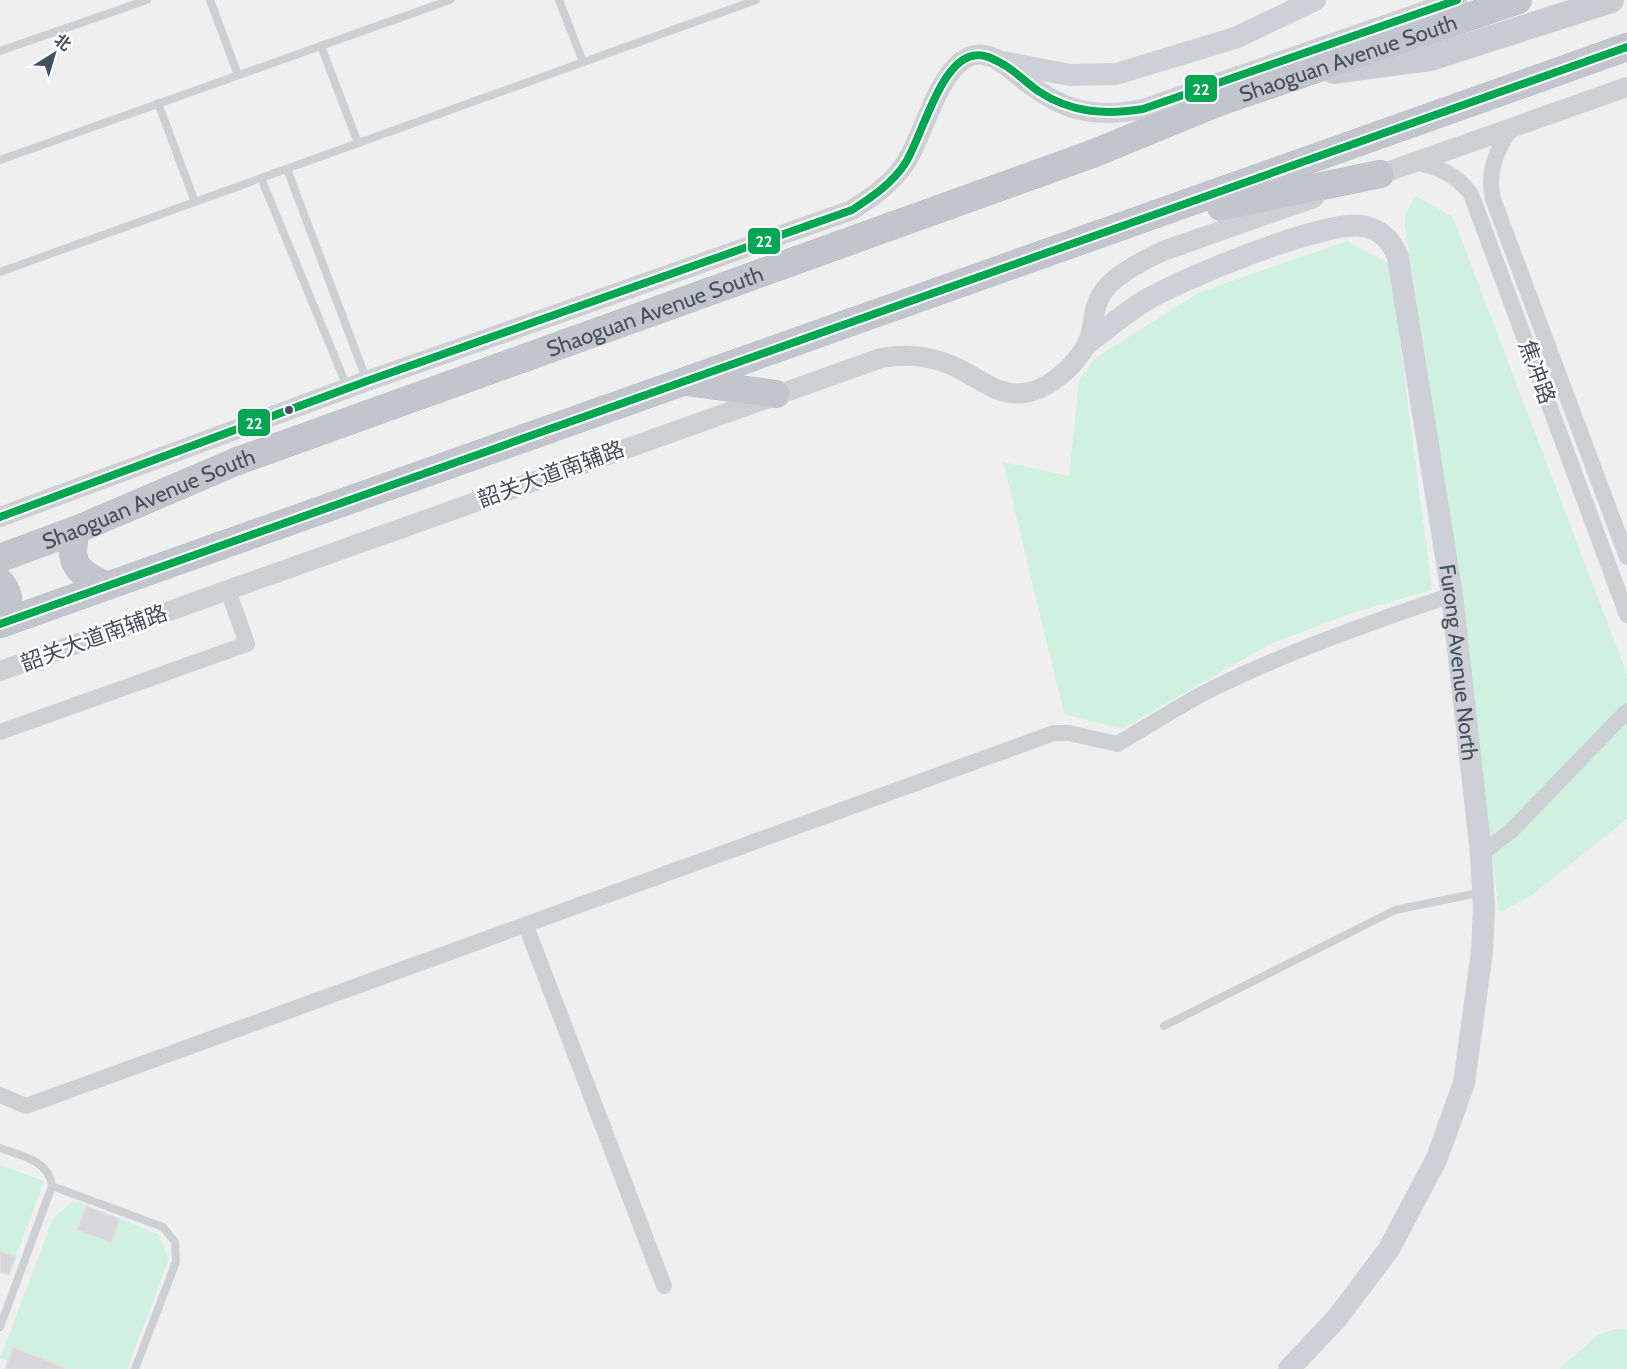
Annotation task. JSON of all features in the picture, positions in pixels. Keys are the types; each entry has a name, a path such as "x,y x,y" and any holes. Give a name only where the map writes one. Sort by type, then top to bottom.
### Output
{"highway":[{"name":"Shaoguan Avenue South","path":"0,558 76,530 235,462 1081,158 1219,102 1518,0"},
{"path":"0,623 1627,47"},
{"path":"1126,226 1380,174"},
{"path":"683,381 776,394"},
{"path":"76,530 72,549 73,562 88,577 107,586"},
{"path":"0,582 8,591 9,608 0,623"}],"main road":[{"path":"1002,62 1070,75 1116,74 1235,38 1315,0"},
{"path":"1303,75 1430,58 1611,0"},
{"name":"Furong Avenue North","path":"1088,343 1143,302 1180,282 1306,234 1359,225 1383,234 1393,244 1398,257 1452,595 1481,854 1482,952 1464,1083 1437,1158 1389,1249 1337,1318 1289,1369"}],"street":[{"path":"0,517 367,381 852,210 878,193 905,165 916,147 944,80 959,62 978,54 1002,62 1026,83 1057,103 1091,113 1125,113 1367,33 1457,0"},
{"path":"1088,343 1093,313 1103,290 1140,262 1163,251 1627,87"},
{"name":"焦冲路","path":"1512,128 1502,141 1494,164 1491,187 1493,199 1627,556"},
{"name":"焦冲路","path":"1412,162 1445,170 1464,184 1471,194 1627,615"},
{"name":"韶关大道南辅路","path":"0,671 881,358 903,354 927,357 950,364 993,388 1011,394 1026,393 1043,389 1064,372 1088,343"},
{"path":"0,732 247,644 228,590"},
{"path":"0,1095 26,1106 1054,733 1069,733 1117,744 1207,692 1287,655 1349,630 1452,595"},
{"path":"1481,854 1510,832 1627,711"},
{"path":"526,926 664,1286"}],"lane":[{"path":"0,51 147,0"},
{"path":"210,0 238,75"},
{"path":"0,160 450,0"},
{"path":"559,0 583,62"},
{"path":"0,272 756,0"},
{"path":"321,46 358,143"},
{"path":"158,103 195,202"},
{"path":"287,169 367,381"},
{"path":"261,178 348,389"},
{"path":"1164,1026 1395,909 1483,891"},
{"path":"0,1148 39,1162 51,1176 52,1186 0,1327"},
{"path":"52,1186 163,1227 175,1242 176,1262 135,1369"}],"green space":[{"path":"1416,196 1453,217 1627,674 1627,819 1532,895 1499,913 1461,594 1405,225 1406,212"},
{"path":"1347,241 1390,264 1432,590 1352,613 1270,644 1122,729 1064,714 1003,462 1069,476 1079,380 1095,358 1200,292"},
{"path":"0,1165 44,1181 16,1257 0,1251"},
{"path":"73,1201 86,1206 77,1230 111,1242 120,1219 158,1234 169,1259 127,1369 69,1369 13,1348 8,1361 0,1358 53,1219"},
{"path":"1616,1329 1627,1330 1627,1369 1559,1369 1599,1334"}],"building":[{"path":"86,1206 120,1219 111,1243 77,1230"},
{"path":"0,1251 16,1257 9,1275 0,1272"},
{"path":"13,1347 66,1368 66,1369 5,1369"}],"transit line":[{"name":"22","path":"0,517 367,381 852,210 882,189 901,170 941,86 961,61 972,56 986,56 998,61 1038,91 1063,104 1102,112 1129,111 1143,109 1457,0"},
{"name":"22","path":"0,624 1627,47"}]}
